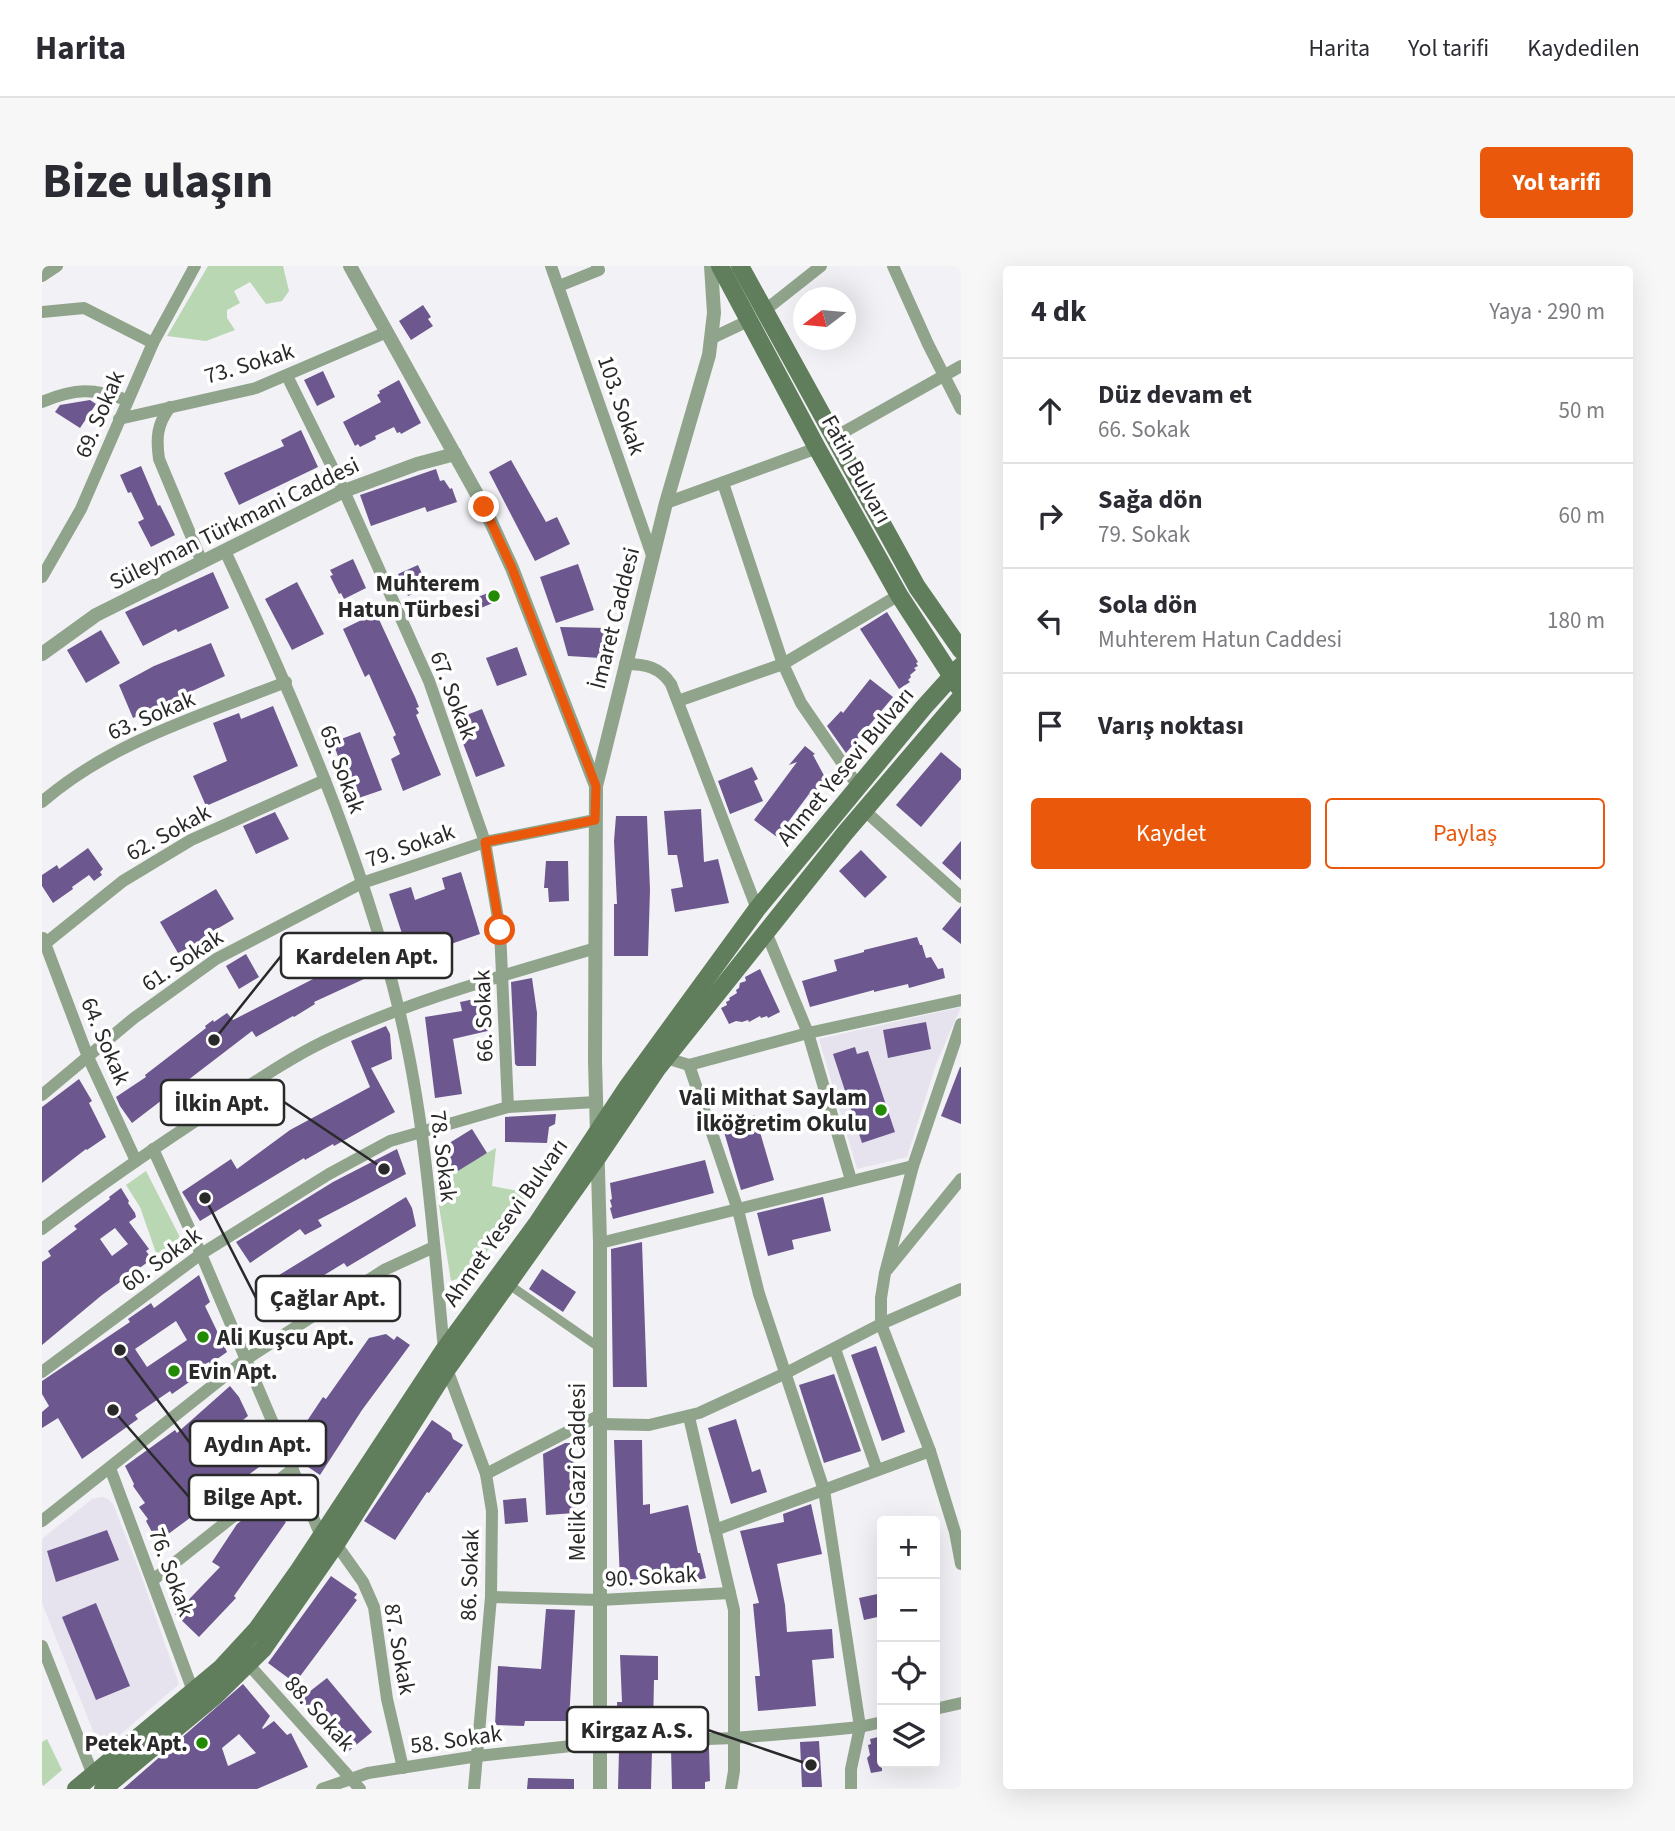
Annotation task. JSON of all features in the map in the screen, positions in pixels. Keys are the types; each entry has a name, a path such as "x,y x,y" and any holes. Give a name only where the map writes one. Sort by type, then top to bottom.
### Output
{"main road":[{"name":"Fatih Bulvarı","path":"720,266 757,316 835,437 916,587 961,650"},
{"name":"Fatih Bulvarı","path":"740,266 757,316 817,448 899,595 957,678"},
{"name":"Ahmet Yesevi Bulvarı","path":"76,1789 103,1784 249,1665 263,1649 444,1350 538,1222 597,1130 757,909 858,786 957,678"},
{"name":"Ahmet Yesevi Bulvarı","path":"103,1784 257,1629 328,1540 666,1058 864,811 961,697"}],"street":[{"path":"42,276 57,266"},
{"name":"69. Sokak","path":"42,577 82,509 153,343 195,266"},
{"path":"350,266 484,507 512,568 596,786"},
{"name":"103. Sokak","path":"551,266 653,558"},
{"path":"559,286 599,270 597,266"},
{"name":"İmaret Caddesi","path":"599,1155 596,1102 596,786 666,503 712,338 714,302 711,266"},
{"path":"712,338 757,316 821,266"},
{"path":"893,266 961,409"},
{"path":"42,312 84,308 153,343"},
{"name":"73. Sokak","path":"119,419 256,388 387,332"},
{"path":"835,437 961,366"},
{"name":"67. Sokak","path":"287,376 344,491 429,681 485,842"},
{"path":"42,402 65,393 86,390 127,400"},
{"path":"170,407 158,429 159,458 202,562"},
{"path":"666,503 817,448"},
{"name":"Süleyman Türkmani Caddesi","path":"42,654 96,615 344,491 417,464 455,454"},
{"path":"723,483 783,664 801,703 858,786"},
{"name":"65. Sokak","path":"225,551 286,682 325,780 362,883 400,1010"},
{"path":"678,701 783,664 899,595"},
{"path":"625,664 638,664 664,673 678,701 757,909"},
{"name":"63. Sokak","path":"42,802 87,768 128,745 286,682"},
{"name":"62. Sokak","path":"43,942 123,881 191,840 325,780"},
{"path":"864,811 961,897"},
{"name":"79. Sokak","path":"362,883 485,842 595,820"},
{"name":"66. Sokak","path":"485,842 500,930 508,1107"},
{"name":"61. Sokak","path":"42,1095 162,996 216,959 362,883"},
{"path":"766,932 808,1033 851,1180"},
{"name":"64. Sokak","path":"43,942 88,1057 136,1161"},
{"path":"42,1229 153,1149 285,1062 326,1040 400,1010 503,975 596,948"},
{"path":"666,1058 689,1065 808,1033 961,1000"},
{"name":"78. Sokak","path":"400,1010 421,1131 444,1350"},
{"path":"961,1024 913,1166 881,1298 881,1324 958,1530 961,1564"},
{"path":"689,1065 738,1210 759,1294 824,1490 860,1727 851,1769 851,1789"},
{"name":"60. Sokak","path":"42,1372 201,1254 329,1174 390,1141 508,1107 596,1102"},
{"name":"87. Sokak","path":"153,1149 293,1469 328,1540 363,1582 374,1607 387,1699 403,1769"},
{"name":"Melik Gazi Caddesi","path":"599,1155 600,1789"},
{"path":"600,1243 913,1166"},
{"path":"885,1273 961,1179"},
{"path":"42,1521 245,1360 384,1270 434,1247"},
{"path":"509,1284 600,1348"},
{"path":"486,1474 600,1419 649,1425 690,1417 786,1373 881,1324 961,1289"},
{"path":"835,1349 877,1470"},
{"name":"86. Sokak","path":"447,1369 486,1474 492,1511 491,1597 474,1789"},
{"path":"690,1417 734,1609 734,1771 731,1789"},
{"path":"715,1530 930,1451"},
{"name":"76. Sokak","path":"110,1468 193,1691"},
{"path":"153,1580 293,1469"},
{"name":"90. Sokak","path":"491,1597 600,1600 730,1593"},
{"path":"42,1646 103,1784"},
{"name":"88. Sokak","path":"249,1665 360,1789"},
{"path":"940,1708 961,1703"},
{"name":"58. Sokak","path":"322,1789 351,1777 478,1756 600,1743 734,1738 877,1723"}],"shaded area":[{"name":"Vali Mithat Saylam İlköğretim Okulu","path":"961,1007 936,1064 907,1157 857,1169 819,1039"},
{"path":"102,1497 113,1504 179,1684 101,1751 42,1603 42,1539 92,1499"}],"green space":[{"path":"208,266 283,266 289,291 282,301 266,304 250,282 234,291 240,303 227,310 227,318 235,330 206,341 167,336"},
{"path":"496,1148 492,1186 528,1193 471,1274 451,1281 435,1181"},
{"path":"146,1171 187,1251 162,1270 140,1207 126,1185"},
{"path":"47,1739 62,1770 42,1787 42,1742"}],"building":[{"path":"423,305 433,326 411,340 399,321"},
{"path":"323,371 335,397 317,406 304,380"},
{"path":"399,380 421,423 401,434 397,433 394,427 360,447 358,444 355,446 343,422 381,402 377,395 379,391"},
{"path":"90,400 96,404 80,428 55,412 60,405"},
{"path":"301,430 318,467 239,505 224,473 284,446 281,440"},
{"path":"511,460 546,522 557,517 570,544 535,561 489,472"},
{"path":"141,466 158,506 160,505 175,535 151,547 138,522 144,519 120,475"},
{"path":"436,469 440,481 444,480 450,489 452,488 457,502 427,512 425,507 371,526 360,495"},
{"path":"353,559 366,588 344,599 330,576 333,575 330,570"},
{"path":"578,564 594,610 556,623 540,577"},
{"path":"418,565 428,587 408,596 398,574"},
{"path":"213,572 229,608 178,632 176,629 143,646 125,612"},
{"path":"297,582 324,634 292,650 265,599"},
{"name":"Muhterem Hatun Türbesi","path":"495,590 500,600 481,608 478,597"},
{"path":"887,612 918,662 918,666 914,668 916,670 908,680 910,682 899,689 860,629"},
{"path":"376,613 415,697 419,707 416,708 419,713 416,715 441,775 403,791 391,759 400,754 393,737 396,735 369,674 365,677 343,629"},
{"path":"560,627 606,628 601,658 568,656"},
{"path":"101,630 120,663 86,683 67,650"},
{"path":"211,643 225,676 133,718 119,685 154,666"},
{"path":"517,647 527,675 497,686 486,658"},
{"path":"870,679 893,697 846,753 827,726 841,711 843,713"},
{"path":"273,706 298,766 206,806 193,776 227,761 213,723 239,713 241,719"},
{"path":"482,709 505,766 476,777 454,720"},
{"path":"360,732 382,790 353,800 333,742"},
{"path":"805,746 815,754 813,755 827,781 813,798 809,794 777,837 754,820 797,762 789,765"},
{"path":"941,752 961,769 961,779 921,827 896,805"},
{"path":"752,767 758,779 754,781 763,801 730,814 718,781"},
{"path":"701,809 704,862 718,859 729,903 675,912 671,889 683,887 677,855 668,855 664,811"},
{"path":"275,812 289,839 256,854 243,826"},
{"path":"616,816 647,816 650,890 648,956 614,956 614,904 617,904 614,841"},
{"path":"961,841 961,880 942,863"},
{"path":"88,848 103,869 100,872 102,875 94,881 89,875 53,903 42,886 42,875 57,865 59,869"},
{"path":"861,850 887,877 865,898 839,871"},
{"path":"546,861 568,861 569,901 549,902 548,888 544,888"},
{"path":"461,872 480,934 410,958 389,894 411,887 415,900 445,889 442,878"},
{"path":"216,889 234,919 203,937 204,940 178,953 160,922"},
{"path":"961,906 961,944 942,929"},
{"path":"917,937 926,958 931,957 938,969 943,968 945,978 909,988 908,984 874,990 810,1007 802,981 837,971 834,960"},
{"path":"246,954 259,977 239,989 226,966"},
{"path":"353,956 364,979 314,1002 315,1004 294,1017 256,1037 252,1031 132,1123 120,1106 116,1097 146,1077 145,1075 213,1020 214,1022 227,1013 233,1020"},
{"path":"760,969 780,1012 768,1018 760,1016 749,1022 736,1021 729,1024 721,1008 737,993 740,983 746,981 745,977"},
{"path":"532,978 537,1013 536,1066 517,1066 511,982"},
{"path":"484,997 492,1030 453,1039 462,1094 435,1098 425,1017 462,1011 460,1002"},
{"path":"926,1022 931,1049 888,1058 883,1030"},
{"path":"386,1026 390,1034 392,1059 371,1068 395,1112 334,1146 333,1144 305,1160 304,1158 200,1221 182,1192 231,1159 237,1169 290,1130 370,1087 351,1041"},
{"path":"855,1047 857,1054 868,1051 895,1132 862,1143 833,1054"},
{"path":"961,1067 961,1124 941,1116"},
{"path":"79,1079 92,1101 89,1103 106,1137 42,1183 42,1107"},
{"path":"556,1114 555,1124 549,1127 547,1143 505,1142 505,1117"},
{"path":"755,1115 774,1180 741,1190 722,1125"},
{"path":"472,1129 487,1153 453,1174 438,1150"},
{"path":"397,1149 406,1174 318,1220 322,1226 305,1235 300,1229 250,1263 236,1242 333,1182"},
{"path":"705,1160 714,1193 613,1219 610,1183"},
{"path":"121,1188 136,1217 129,1222 149,1249 146,1251 152,1259 102,1295 42,1345 42,1262 51,1256 48,1251 77,1229 74,1226 110,1199 109,1197","holes":["115,1228 128,1244 112,1256 100,1239"]},
{"path":"406,1197 416,1226 347,1267 344,1263 288,1297 290,1299 271,1311 258,1288"},
{"path":"823,1197 831,1231 792,1240 794,1249 768,1256 757,1213"},
{"path":"642,1242 647,1387 613,1387 611,1249"},
{"path":"542,1269 576,1292 563,1312 529,1289"},
{"path":"199,1275 210,1302 205,1306 227,1352 210,1364 209,1362 190,1372 195,1378 135,1415 138,1419 82,1459 58,1418 42,1428 42,1412 49,1406 42,1394 42,1381 130,1322 128,1319 151,1303 154,1308","holes":["176,1321 187,1340 147,1367 135,1349"]},
{"path":"386,1334 394,1340 397,1336 410,1345 362,1410 320,1475 308,1467 308,1459 297,1450 299,1446 293,1442 323,1397 326,1399 369,1338"},
{"path":"876,1346 905,1432 882,1441 851,1355"},
{"path":"834,1374 861,1451 824,1463 799,1385"},
{"path":"230,1386 248,1416 243,1420 270,1459 156,1543 149,1533 152,1532 146,1521 148,1519 139,1507 145,1503 133,1486 125,1466 175,1430 177,1433"},
{"path":"736,1419 752,1472 760,1469 767,1492 731,1504 708,1428"},
{"path":"432,1420 463,1445 395,1540 364,1521"},
{"path":"614,1440 642,1440 643,1505 650,1504 650,1514 688,1505 706,1578 673,1586 671,1578 620,1580"},
{"path":"565,1443 573,1443 575,1513 546,1515 543,1454"},
{"path":"526,1498 528,1522 505,1524 503,1500"},
{"path":"811,1504 822,1554 777,1564 787,1632 832,1629 834,1658 812,1660 816,1706 758,1711 755,1676 760,1676 753,1604 759,1603 740,1531 784,1522 783,1514"},
{"path":"262,1505 286,1522 234,1596 236,1598 199,1637 175,1614 220,1567 212,1562 237,1524"},
{"path":"107,1530 119,1560 56,1582 47,1551"},
{"path":"331,1576 357,1594 354,1598 357,1600 295,1683 268,1663"},
{"path":"877,1594 877,1617 864,1620 859,1598"},
{"path":"96,1603 130,1686 96,1700 62,1617"},
{"path":"546,1609 575,1610 569,1721 525,1721 524,1726 495,1725 498,1666 541,1669"},
{"path":"620,1655 658,1656 658,1680 654,1680 653,1727 618,1727 617,1702 622,1702"},
{"path":"327,1678 372,1732 345,1754 300,1699"},
{"path":"243,1684 270,1716 262,1728 274,1721 287,1735 291,1733 308,1767 257,1789 123,1789","holes":["239,1734 256,1753 228,1766 222,1748"]},
{"path":"877,1737 877,1768 882,1768 882,1771 871,1773 867,1758 870,1755 870,1739"},
{"path":"819,1741 822,1787 802,1787 800,1742"},
{"path":"709,1748 710,1781 705,1782 705,1789 672,1789 671,1749"},
{"path":"652,1750 651,1789 618,1789 619,1751"},
{"path":"528,1778 574,1779 574,1789 527,1789"}],"place":[{"name":"Muhterem Hatun Türbesi","path":"494,596"},
{"name":"Kardelen Apt.","path":"214,1040"},
{"name":"Vali Mithat Saylam İlköğretim Okulu","path":"881,1110"},
{"name":"İlkin Apt.","path":"384,1169"},
{"name":"Çağlar Apt.","path":"205,1198"},
{"name":"Ali Kuşcu Apt.","path":"203,1337"},
{"name":"Aydın Apt.","path":"120,1350"},
{"name":"Evin Apt.","path":"174,1371"},
{"name":"Bilge Apt.","path":"113,1410"},
{"name":"Petek Apt.","path":"202,1743"},
{"name":"Kirgaz A.S.","path":"811,1765"}],"route":[{"path":"484,507 512,568 596,786 595,820 485,842 500,930"}]}
